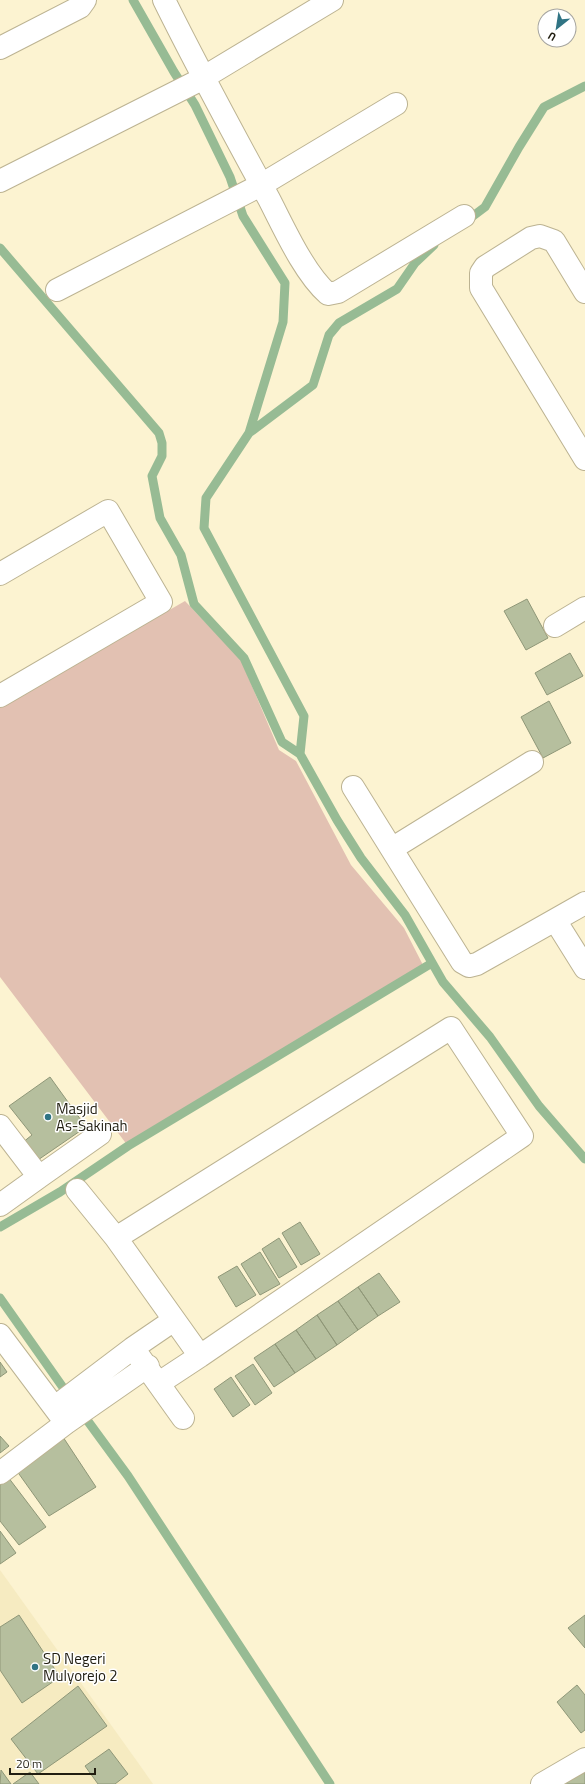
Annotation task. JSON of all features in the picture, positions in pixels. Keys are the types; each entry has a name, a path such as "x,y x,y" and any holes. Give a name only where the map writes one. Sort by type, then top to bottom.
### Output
{"street":[{"path":"0,48 80,7 85,0"},
{"path":"164,0 199,80 255,188 293,244 318,285 328,294 338,292 464,216"},
{"path":"0,181 199,80 332,0"},
{"path":"57,290 255,188 396,104"},
{"path":"585,292 554,241 540,236 532,238 485,267 481,273 481,288 585,459"},
{"path":"0,574 108,511 161,602 0,696"},
{"path":"554,626 585,608"},
{"path":"393,848 532,762"},
{"path":"354,787 462,962 469,966 477,964 585,903"},
{"path":"555,920 585,968"},
{"path":"60,1415 200,1356 522,1136 451,1028 116,1238"},
{"path":"0,1126 39,1177"},
{"path":"0,1205 100,1134"},
{"path":"78,1190 116,1238 200,1356"},
{"path":"0,1473 133,1348 174,1320"},
{"path":"0,1335 60,1415"},
{"path":"133,1348 183,1418"},
{"path":"542,1784 585,1759"}],"shaded area":[{"path":"185,601 241,660 279,750 296,761 351,865 404,928 424,967 128,1146 0,977 0,708"},
{"name":"SD Negeri Mulyorejo 2","path":"0,1570 139,1764 153,1784 0,1784"}],"building":[{"path":"527,599 548,638 526,650 504,611"},
{"path":"570,653 583,676 547,695 535,673"},
{"path":"549,701 571,743 543,758 521,717"},
{"name":"Masjid As-Sakinah","path":"50,1077 86,1127 35,1162 22,1143 32,1135 9,1106"},
{"path":"300,1222 320,1254 301,1265 282,1233"},
{"path":"279,1238 297,1267 279,1278 262,1249"},
{"path":"260,1252 280,1284 260,1295 241,1264"},
{"path":"237,1266 256,1295 236,1307 218,1277"},
{"path":"379,1273 400,1302 378,1316 358,1287"},
{"path":"358,1287 378,1316 358,1330 338,1301"},
{"path":"338,1301 358,1330 337,1345 317,1315"},
{"path":"317,1315 337,1345 316,1359 296,1330"},
{"path":"296,1330 316,1359 295,1373 275,1344"},
{"path":"275,1344 295,1373 274,1387 254,1358"},
{"path":"0,1362 7,1372 0,1377"},
{"path":"253,1364 272,1393 255,1405 235,1376"},
{"path":"231,1377 250,1405 233,1417 214,1389"},
{"path":"61,1434 96,1487 49,1516 14,1467"},
{"path":"0,1436 9,1446 0,1453"},
{"path":"8,1477 46,1527 19,1545 0,1521 0,1483"},
{"path":"0,1531 16,1553 0,1564"},
{"path":"19,1615 60,1677 22,1703 0,1670 0,1627"},
{"path":"585,1615 585,1648 568,1628"},
{"path":"577,1685 585,1695 585,1730 581,1733 557,1702"},
{"path":"78,1686 107,1726 38,1774 11,1739"},
{"path":"109,1749 128,1774 115,1784 98,1784 85,1766"},
{"path":"1,1770 11,1784 0,1784"},
{"path":"30,1772 39,1784 13,1784"},
{"path":"585,1772 585,1784 563,1784"}],"waterway":[{"path":"133,0 174,72 195,105 230,177 243,216 285,283 283,322 249,433"},
{"path":"465,222 485,207 519,147 544,107 585,86"},
{"path":"300,754 304,716 204,528 206,498 249,433 313,385 329,335 339,323 397,289 415,263 434,245"},
{"path":"0,248 159,433 162,443 162,456 152,476 160,518 181,555 194,604 244,658 282,742 300,754 337,820 361,858 405,915 443,982 490,1037 539,1106 585,1159"},
{"path":"0,1227 60,1192 128,1146 432,963"},
{"path":"0,1298 62,1386"},
{"path":"87,1420 128,1476 330,1784"}],"place":[{"name":"Masjid As-Sakinah","path":"48,1117"},
{"name":"SD Negeri Mulyorejo 2","path":"35,1667"}]}
